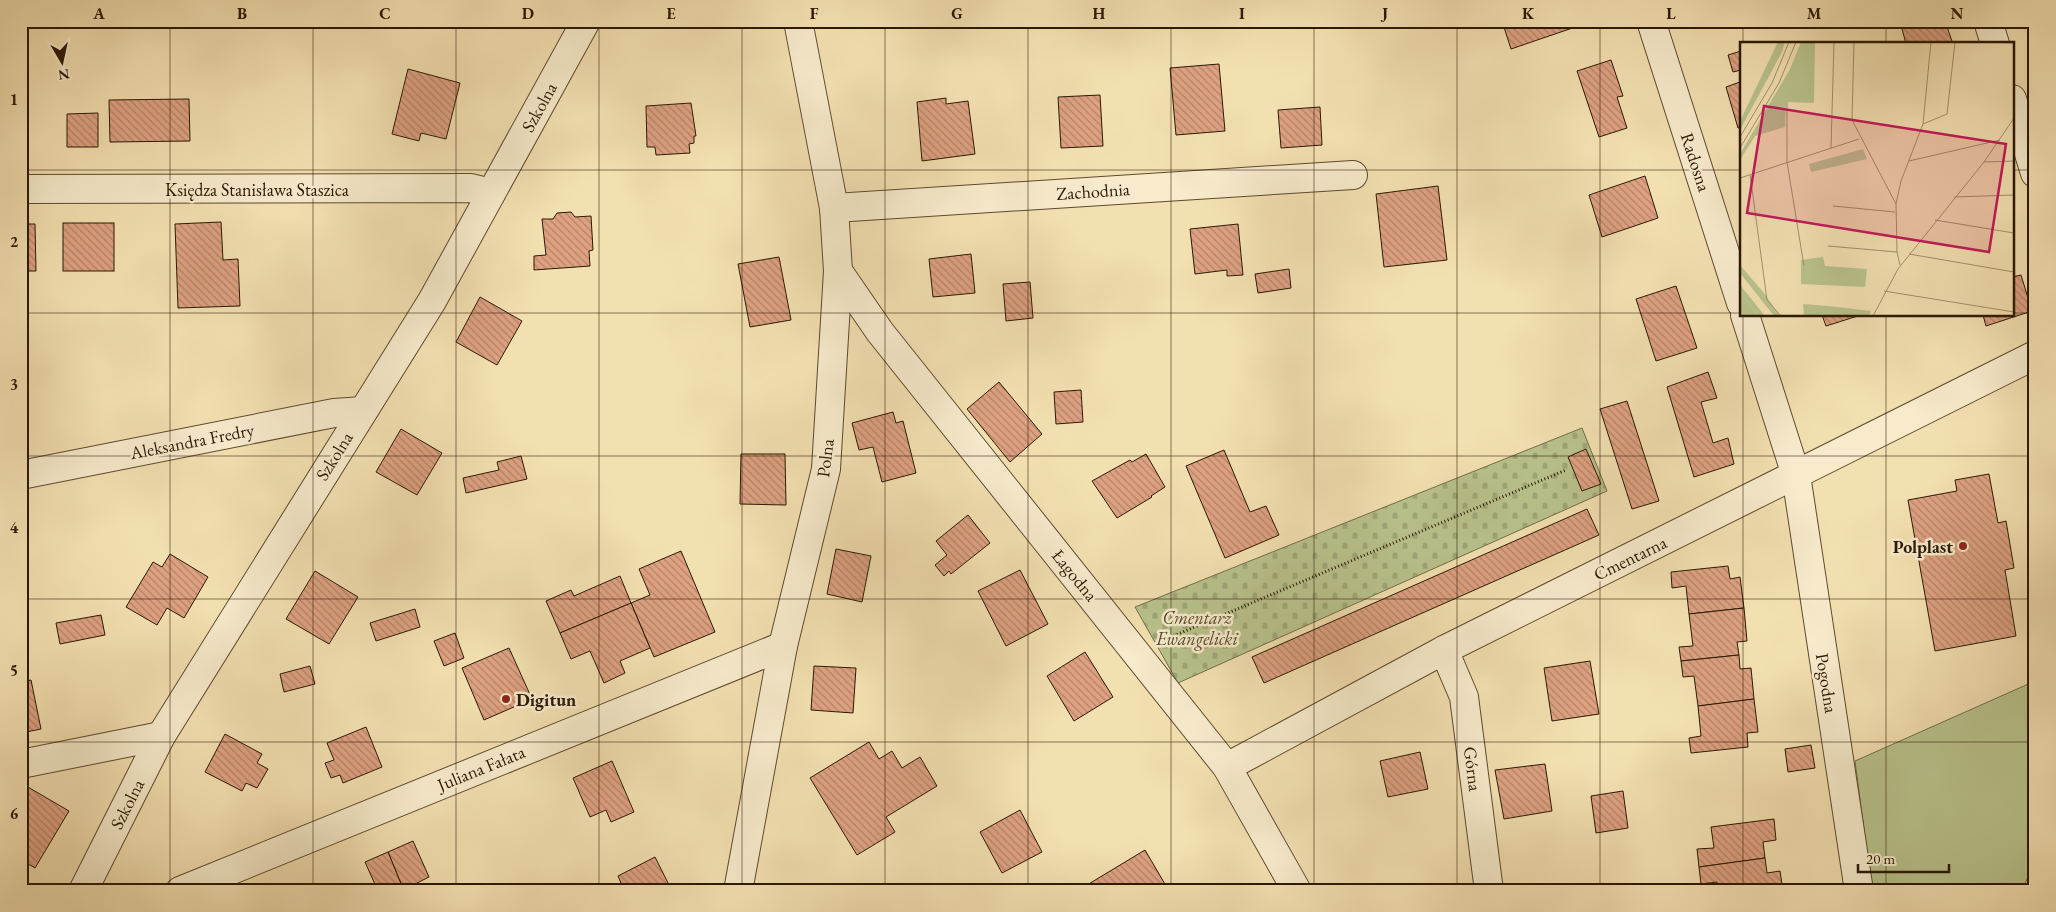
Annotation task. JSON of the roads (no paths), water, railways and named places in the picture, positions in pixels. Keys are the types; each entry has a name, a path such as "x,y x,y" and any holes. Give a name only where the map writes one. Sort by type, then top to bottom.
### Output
{"street":[{"name":"Szkolna","path":"83,891 161,736 432,301 586,21"},
{"name":"Polna","path":"738,891 783,646 826,470 838,271 834,208 798,21"},
{"name":"Radosna","path":"1651,21 1740,299"},
{"path":"1988,21 1994,42"},
{"path":"2014,105 2035,173"},
{"name":"Zachodnia","path":"834,208 1353,175"},
{"name":"Księdza Stanisława Staszica","path":"21,190 471,188 491,193"},
{"name":"Łagodna","path":"838,271 880,332 1228,767 1297,891"},
{"path":"1745,316 1796,475"},
{"name":"Cmentarna","path":"1228,767 1444,650 2035,355"},
{"name":"Aleksandra Fredry","path":"21,475 334,413 363,410"},
{"name":"Pogodna","path":"1796,475 1859,891"},
{"name":"Juliana Fałata","path":"180,891 783,646"},
{"name":"Górna","path":"1444,650 1464,697 1490,891"},
{"path":"21,764 161,736"}],"place":[{"name":"Polplast","path":"1963,546"},
{"name":"Digitun","path":"506,699"}],"park label":[{"name":"Cmentarz Ewangelicki","path":"1197,628"}]}
